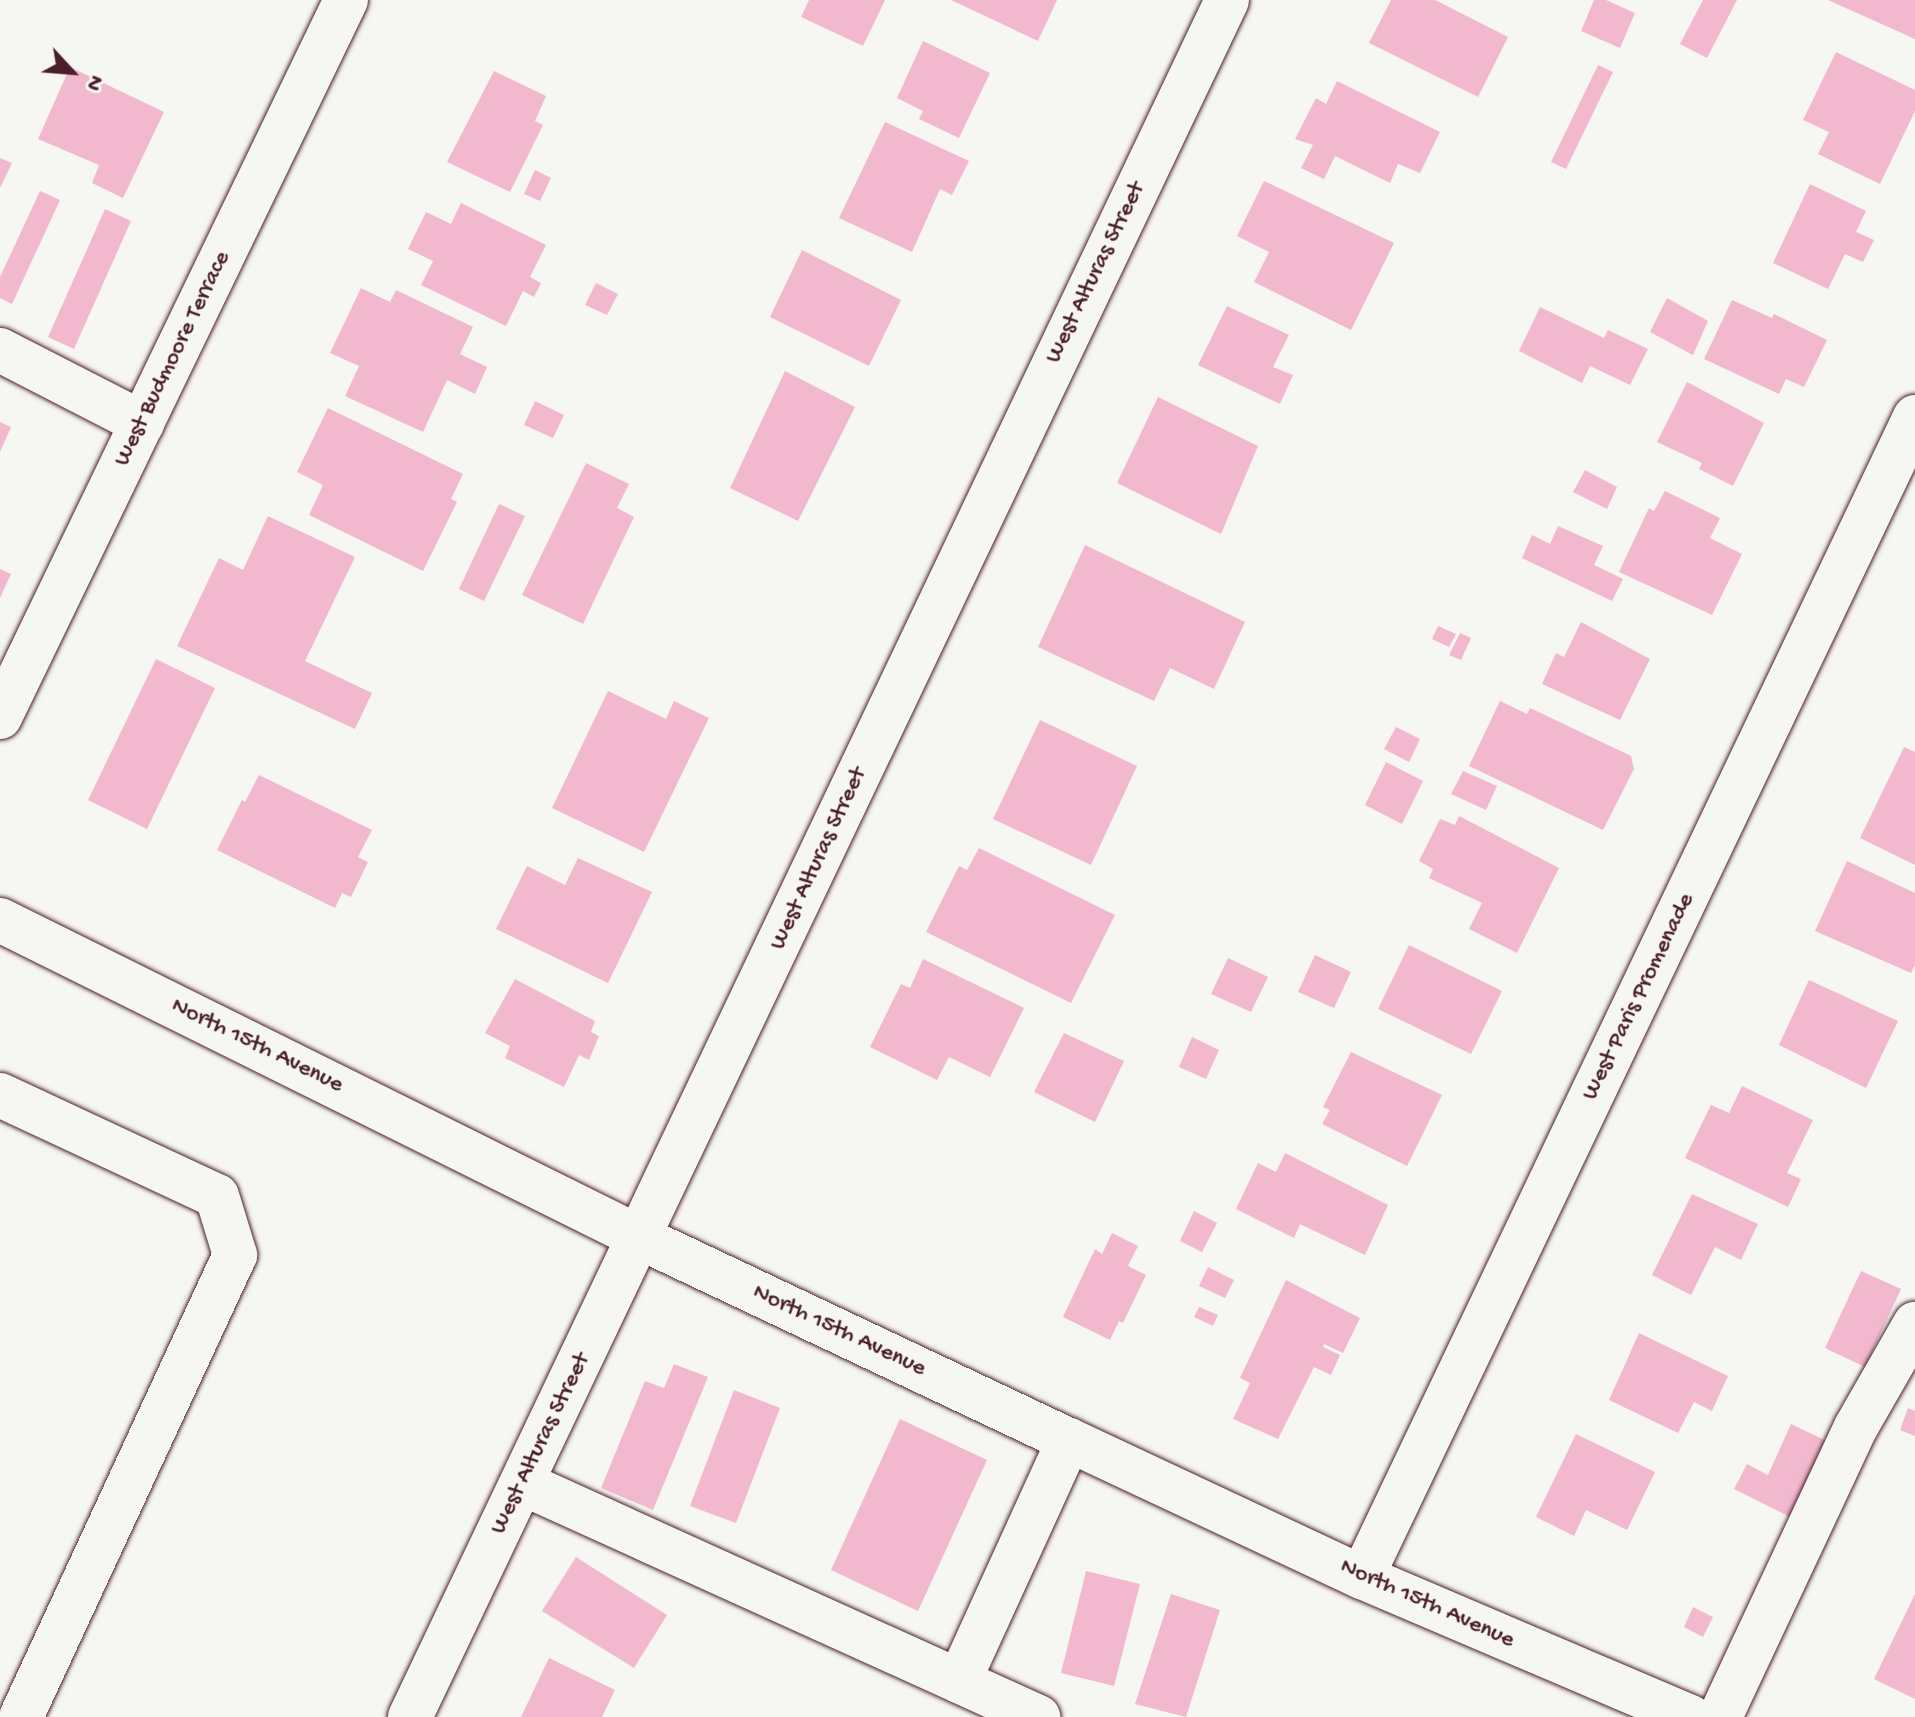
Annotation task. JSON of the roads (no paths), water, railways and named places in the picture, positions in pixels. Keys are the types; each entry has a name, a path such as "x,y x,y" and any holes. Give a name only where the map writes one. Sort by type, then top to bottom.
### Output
{"street":[{"name":"West Budmoore Terrace","path":"4,698 142,423 346,0"},
{"name":"West Alturas Street","path":"417,1715 522,1483 1227,0"},
{"path":"0,350 142,423"},
{"name":"West Paris Promenade","path":"1362,1577 1915,417"},
{"name":"North 15th Avenue","path":"0,920 641,1238 1069,1440 1362,1577 1690,1717"},
{"path":"0,1095 217,1196 235,1255 21,1717"},
{"path":"1720,1717 1773,1612 1856,1427 1915,1324"},
{"path":"959,1681 1069,1440"},
{"path":"522,1483 1038,1717"}]}
